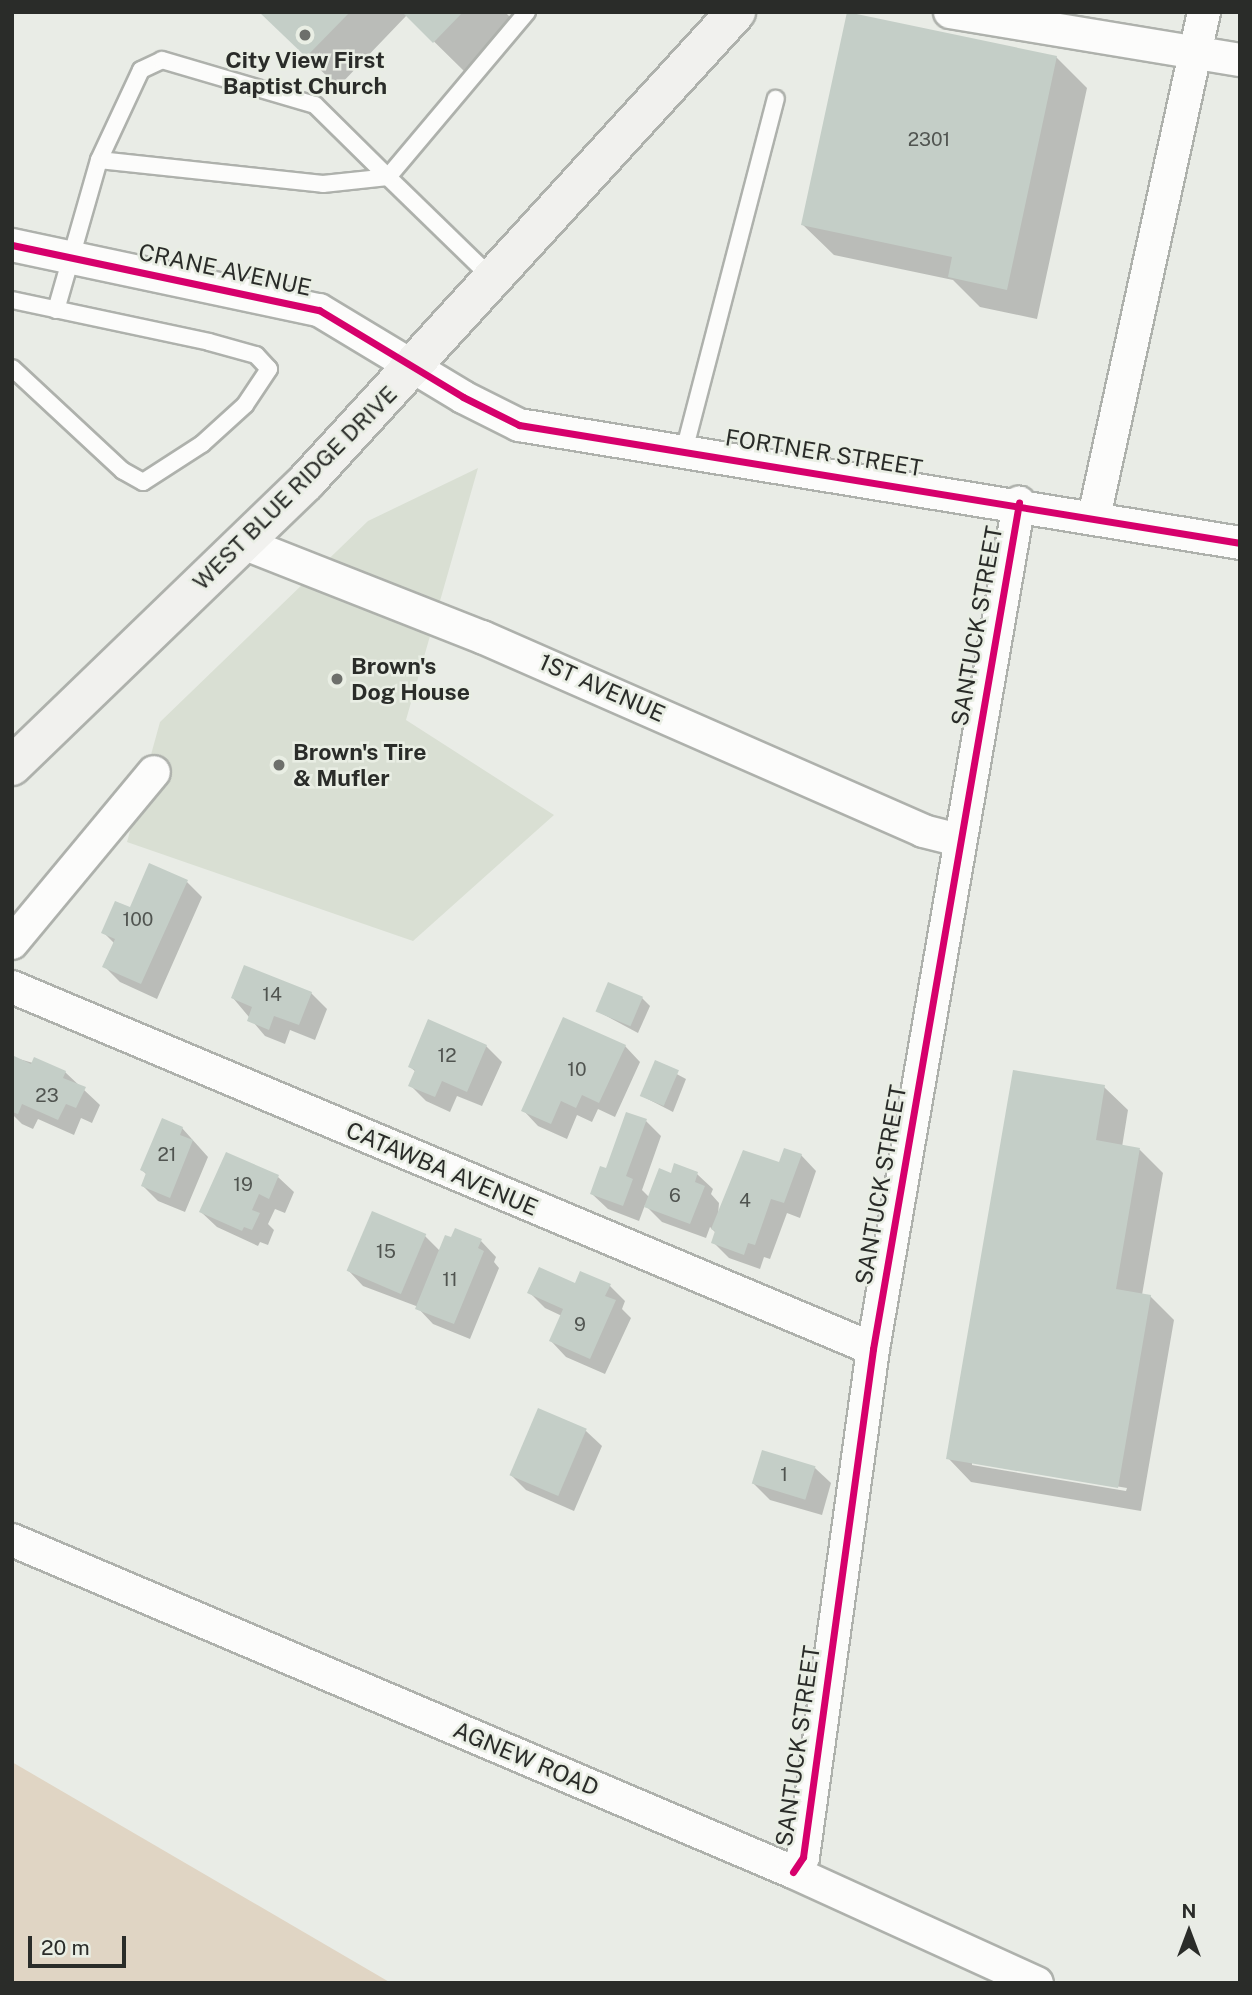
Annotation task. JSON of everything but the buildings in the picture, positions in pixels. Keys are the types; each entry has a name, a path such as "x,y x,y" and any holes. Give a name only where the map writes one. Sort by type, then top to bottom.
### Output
{"main road":[{"name":"WEST BLUE RIDGE DRIVE","path":"12,766 243,543 417,365 724,17"}],"street":[{"path":"950,12 1240,60"},
{"path":"1094,517 1204,12"},
{"name":"CRANE AVENUE","path":"12,245 319,310 417,365"},
{"name":"FORTNER STREET","path":"417,365 463,397 519,425 1018,503 1240,543"},
{"name":"SANTUCK STREET","path":"793,1872 803,1857 873,1349 1018,503"},
{"name":"1ST AVENUE","path":"243,543 482,637 923,831 959,840"},
{"path":"12,943 154,772"},
{"name":"CATAWBA AVENUE","path":"12,987 873,1349"},
{"name":"AGNEW ROAD","path":"12,1540 793,1872 1037,1983"}],"lane":[{"path":"99,160 323,184 388,177 527,12"},
{"path":"56,310 99,160 141,70 162,60 314,105 494,280"},
{"path":"684,451 776,99"},
{"path":"12,299 256,355 269,369 267,377 245,405 202,444 143,482 123,471 12,369"}],"shaded area":[{"path":"478,468 406,720 554,815 413,941 127,842 160,722 368,521"},
{"path":"12,1762 391,1983 12,1983"}],"cycle path":[{"path":"12,245 319,310 463,397 519,425 1240,543"},
{"path":"793,1872 803,1857 873,1349 1019,503"}],"place":[{"name":"City View First Baptist Church","path":"305,35"},
{"name":"Brown's Dog House","path":"337,679"},
{"name":"Brown's Tire & Mufler","path":"279,765"}]}
